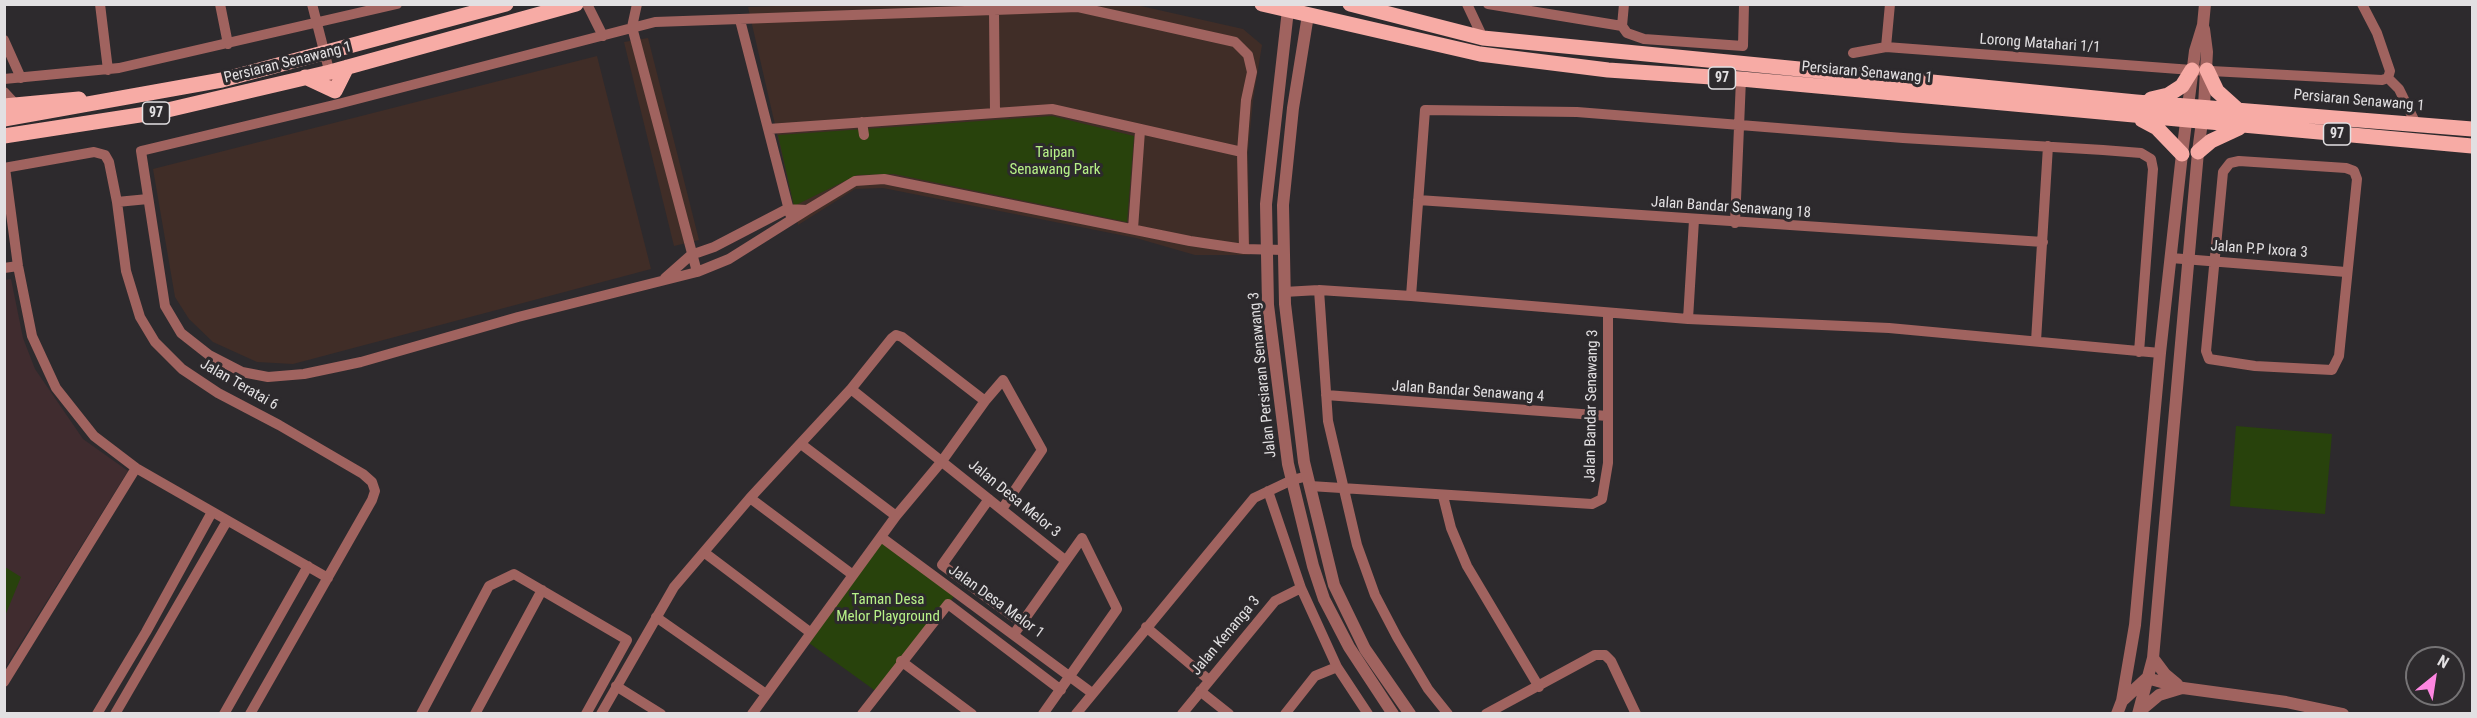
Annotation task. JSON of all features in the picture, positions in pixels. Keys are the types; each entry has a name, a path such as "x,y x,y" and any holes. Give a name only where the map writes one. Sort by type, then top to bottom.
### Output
{"main road":[{"name":"Persiaran Senawang 1","path":"4,119 222,80 506,4"},
{"name":"Persiaran Senawang 1","path":"4,136 159,112 304,76 330,72 576,4"},
{"name":"Persiaran Senawang 1","path":"1262,4 1480,54 1608,70 1741,80 2136,117 2187,114 2204,106 2472,129"},
{"name":"Persiaran Senawang 1","path":"1350,4 1483,38 2142,102 2187,114 2202,123 2472,146"},
{"path":"304,76 337,98 347,67"},
{"path":"2142,102 2168,95 2200,70 2217,91 2237,109"},
{"path":"10,106 62,99 116,99"},
{"path":"2136,117 2157,128 2190,153 2244,126"}],"street":[{"path":"100,4 108,69"},
{"path":"220,4 228,44"},
{"path":"312,4 337,98"},
{"path":"4,79 108,69 228,44 398,4"},
{"path":"587,4 603,36"},
{"path":"637,4 632,27 697,272"},
{"path":"1467,4 1483,38"},
{"path":"1488,4 1545,9 1622,26"},
{"path":"1624,4 1622,26 1627,33 1644,39 1743,46 1744,4"},
{"path":"1886,47 1890,4"},
{"path":"2139,712 2153,658 2188,260 2190,153 2187,114 2200,70 2205,4"},
{"path":"2362,4 2377,33 2390,71 2388,78 2399,89 2416,124"},
{"path":"1244,249 1242,152 1246,100 1252,72 1248,55 1234,42 1096,7 656,22 337,98 141,151 160,289 165,306 181,333 209,355 242,372 268,377 304,374 361,362 664,278 697,272 729,259 855,181 884,179 1244,249 1284,250"},
{"path":"994,10 994,113"},
{"name":"Jalan Persiaran Senawang 3","path":"1288,10 1266,204 1268,305 1292,480 1313,566 1324,599 1349,647 1393,714"},
{"name":"Jalan Persiaran Senawang 3","path":"1308,15 1293,108 1283,205 1284,292 1309,481 1334,585 1365,649 1410,714"},
{"path":"740,20 787,209 793,221"},
{"path":"4,40 21,78"},
{"name":"Lorong Matahari 1/1","path":"1853,52 1886,47 2200,70 2382,80 2388,78"},
{"path":"2117,714 2122,701 2135,625 2171,258 2190,153 2202,123 2204,106 2200,70"},
{"path":"1735,223 1741,80"},
{"path":"4,92 10,106"},
{"path":"768,129 1052,110 1242,152"},
{"path":"1411,296 1425,110 1577,112 1903,138 2142,153 2151,159 2153,169 2139,352"},
{"path":"862,122 864,135"},
{"path":"1133,229 1140,131"},
{"path":"2036,341 2048,146"},
{"name":"Jalan Teratai 6","path":"5,168 94,152 105,155 109,162 117,202 126,271 140,317 154,342 182,369 218,393 363,474 372,482 375,491 372,500 328,578"},
{"path":"2240,161 2346,168 2354,171 2358,179 2346,272 2339,356 2332,370 2209,359 2206,351 2223,172 2230,163 2240,161"},
{"path":"5,168 18,266 32,336 56,388 94,436 136,468 328,578 250,714"},
{"path":"117,202 148,199"},
{"name":"Jalan Bandar Senawang 18","path":"1418,200 2043,242"},
{"path":"664,278 691,255 714,247 787,209 807,210"},
{"path":"1688,319 1694,220"},
{"name":"Jalan P.P Ixora 3","path":"2171,258 2346,272"},
{"path":"4,268 18,266"},
{"path":"1284,292 1319,290 1688,319 1889,328 2160,353"},
{"path":"1319,290 1328,421 1357,545 1375,594 1428,689 1448,714"},
{"name":"Jalan Bandar Senawang 3","path":"1443,496 1592,504 1602,499 1608,463 1608,313"},
{"path":"601,714 674,587 750,498 801,444 896,335 985,401"},
{"path":"752,714 896,516 942,462 999,383 1006,382 1042,450 1002,509"},
{"name":"Jalan Desa Melor 3","path":"850,389 1066,561"},
{"name":"Jalan Bandar Senawang 4","path":"1326,395 1608,416"},
{"path":"801,444 896,516"},
{"path":"4,681 136,468"},
{"path":"1076,714 1236,517 1254,498 1292,480 1443,496 1451,528 1467,566 1539,687"},
{"path":"1268,491 1301,588 1337,667 1368,714"},
{"path":"750,498 853,575"},
{"path":"989,499 942,565 1022,622"},
{"path":"97,714 146,632 212,512"},
{"path":"115,714 227,521"},
{"name":"Jalan Desa Melor 1","path":"881,537 1092,693"},
{"path":"1014,634 1082,538 1117,609 1043,714"},
{"path":"705,553 811,633"},
{"path":"224,714 308,566"},
{"path":"421,714 489,586 514,574 627,640 586,714"},
{"name":"Jalan Kenanga 3","path":"1182,714 1275,601 1301,588"},
{"path":"475,714 542,590"},
{"path":"862,714 901,661 948,604 1061,690"},
{"path":"656,617 766,694"},
{"path":"1146,627 1209,680"},
{"path":"1486,714 1595,655 1605,655 1611,661 1636,714"},
{"path":"2153,658 2171,680 2183,688"},
{"path":"901,661 957,709 972,714"},
{"path":"1285,714 1315,676 1337,667"},
{"path":"2122,701 2147,678"},
{"path":"2147,678 2183,688 2276,700 2343,714"},
{"path":"616,686 662,714"},
{"path":"2139,712 2159,695 2183,688"},
{"path":"1200,691 1229,714"}],"shaded area":[{"path":"829,4 1132,4 1243,29 1262,45 1248,152 1250,255 1195,255 1136,238 883,188 855,189 798,225 748,7"},
{"path":"648,38 699,240 674,246 624,42"},
{"path":"597,56 651,269 293,364 257,362 213,342 189,319 175,297 153,169"},
{"path":"11,279 23,338 35,369 83,439 128,471 5,668 4,280"}],"green space":[{"name":"Taipan Senawang Park","path":"1052,116 1134,136 1127,222 894,174 857,175 794,206 778,135"},
{"path":"2236,426 2332,434 2325,514 2230,506"},
{"name":"Taman Desa Melor Playground","path":"882,540 956,594 877,692 809,643"},
{"path":"5,567 21,577 5,616"}]}
